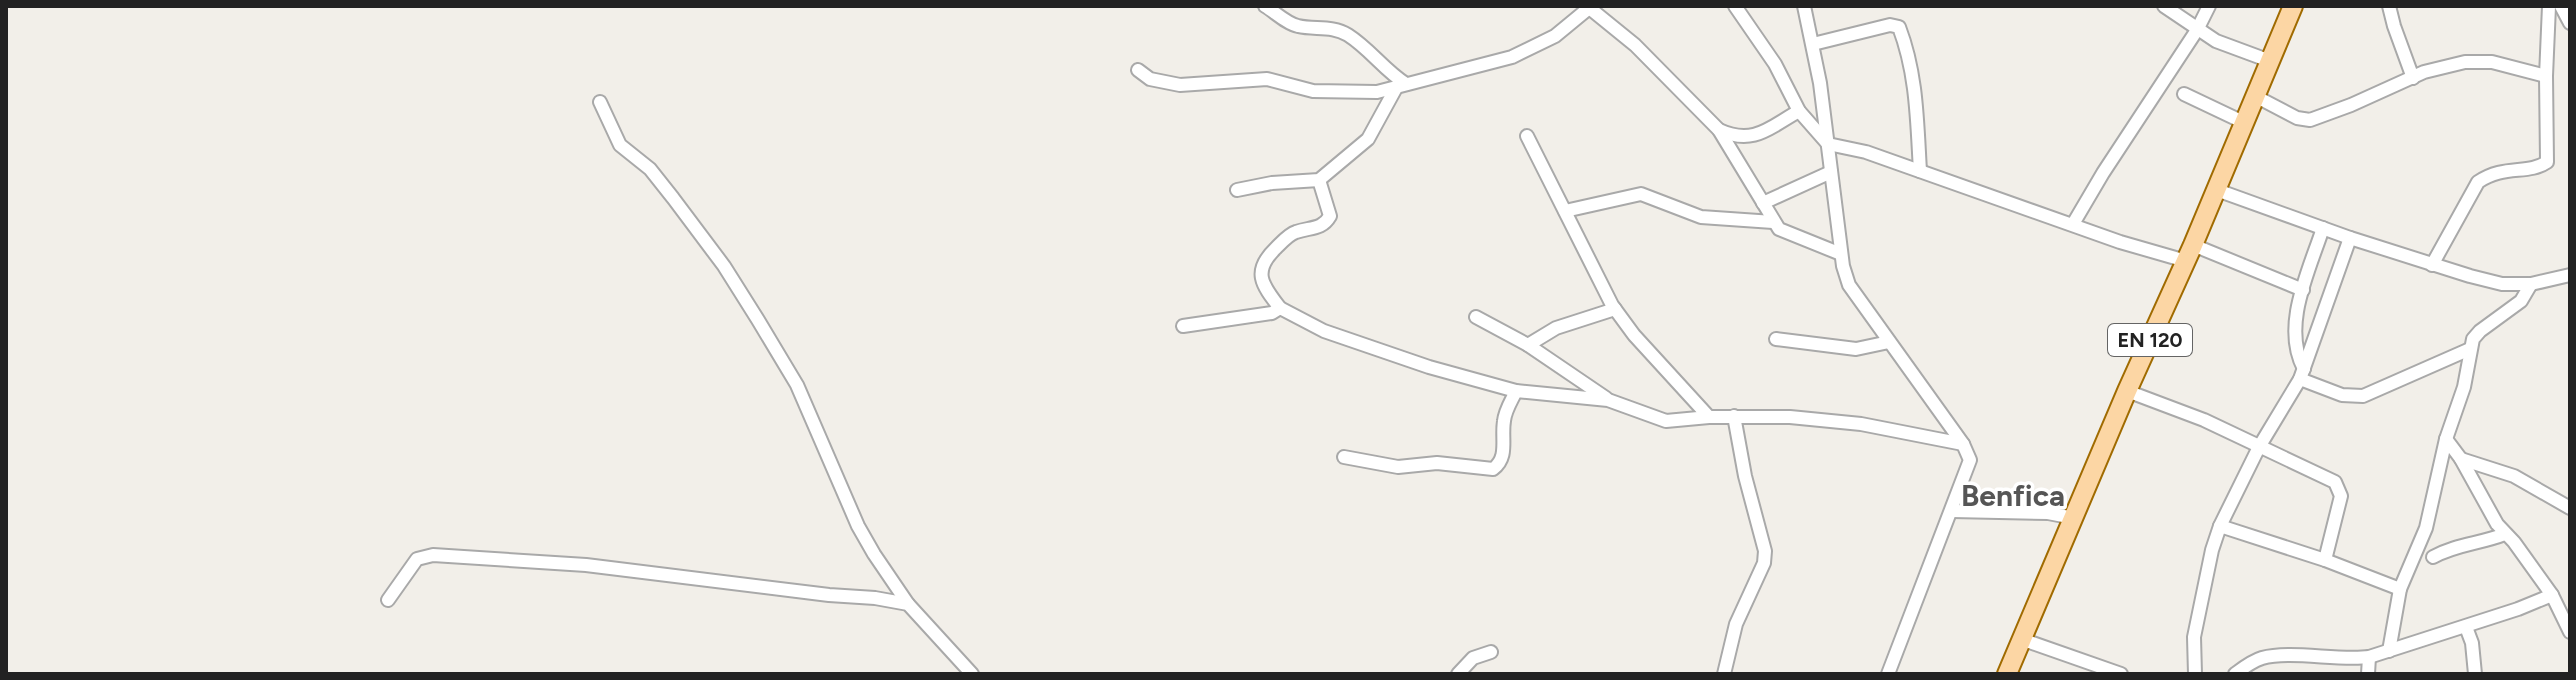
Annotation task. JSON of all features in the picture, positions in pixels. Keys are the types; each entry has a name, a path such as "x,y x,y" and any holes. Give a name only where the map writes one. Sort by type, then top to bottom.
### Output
{"main road":[{"name":"EN 120","path":"2007,674 2127,391 2190,253 2214,189 2293,6"}],"street":[{"path":"1265,6 1295,26 1336,29 1347,35 1372,54 1402,85"},
{"path":"1735,6 1775,64 1799,111 1828,144 1866,152 2120,242 2190,253 2303,290"},
{"path":"1804,6 1828,144 1841,254 1849,285 1969,455 1969,467 1888,674"},
{"path":"2164,6 2216,41 2270,61"},
{"path":"2073,224 2197,30 2209,6"},
{"path":"2389,6 2413,78"},
{"path":"2432,265 2478,182 2502,170 2540,166 2547,162 2549,6"},
{"path":"2561,6 2570,23"},
{"path":"1138,70 1150,79 1180,85 1267,79 1313,91 1358,93 1512,57 1555,36 1588,7 1635,45 1719,130 1773,222 1785,232 1841,254"},
{"path":"1813,44 1890,25 1899,27 1915,85 1920,171"},
{"path":"2255,96 2297,118 2310,120 2424,72 2465,62 2492,62 2546,76"},
{"path":"1237,190 1272,183 1319,180 1368,139 1402,85"},
{"path":"2184,94 2243,122"},
{"path":"600,102 620,145 650,169 724,266 797,385 858,526 874,554 908,604 966,673"},
{"path":"1736,158 1751,138 1799,111"},
{"path":"1719,130 1729,135 1751,138"},
{"path":"1527,136 1615,309 1634,335 1709,417"},
{"path":"1763,203 1831,172"},
{"path":"1319,180 1330,216 1327,222 1315,229 1291,234 1265,258 1261,272 1265,290 1280,308 1324,331 1429,367 1516,391 1608,400 1666,421 1734,416 1790,417 1861,424 1963,444"},
{"path":"2214,189 2350,238 2502,284 2531,284 2570,275"},
{"path":"1565,211 1641,194 1701,217 1773,222"},
{"path":"2323,228 2303,290 2294,337 2302,374 2342,395 2363,396 2470,349"},
{"path":"2195,674 2194,637 2220,526 2259,447 2302,374 2350,238"},
{"path":"2389,651 2400,589 2426,528 2446,439 2464,387 2470,349 2480,331 2521,301 2531,284"},
{"path":"1183,326 1272,313 1280,308"},
{"path":"1528,345 1556,328 1615,309"},
{"path":"1476,317 1528,345 1608,400"},
{"path":"1776,339 1856,349 1889,342"},
{"path":"1344,457 1398,467 1447,463 1493,469 1501,461 1504,451 1504,420 1516,391"},
{"path":"2127,391 2204,420 2335,482 2341,496 2325,560"},
{"path":"1724,674 1736,624 1764,563 1765,551 1745,476 1734,416"},
{"path":"2446,439 2505,534 2552,595 2570,632"},
{"path":"2461,459 2514,476 2570,508"},
{"path":"1952,511 2048,513 2074,518"},
{"path":"2220,526 2325,560 2400,589"},
{"path":"2433,557 2461,544 2490,540 2505,534"},
{"path":"388,600 417,559 433,555 586,565 908,604"},
{"path":"2235,674 2262,658 2349,660 2369,657 2466,627 2552,595"},
{"path":"2466,627 2472,643 2475,674"},
{"path":"2021,639 2121,674"},
{"path":"1458,674 1473,658 1491,652"},
{"path":"2368,674 2369,657"}],"district":[{"name":"Benfica","path":"2013,496"}]}
